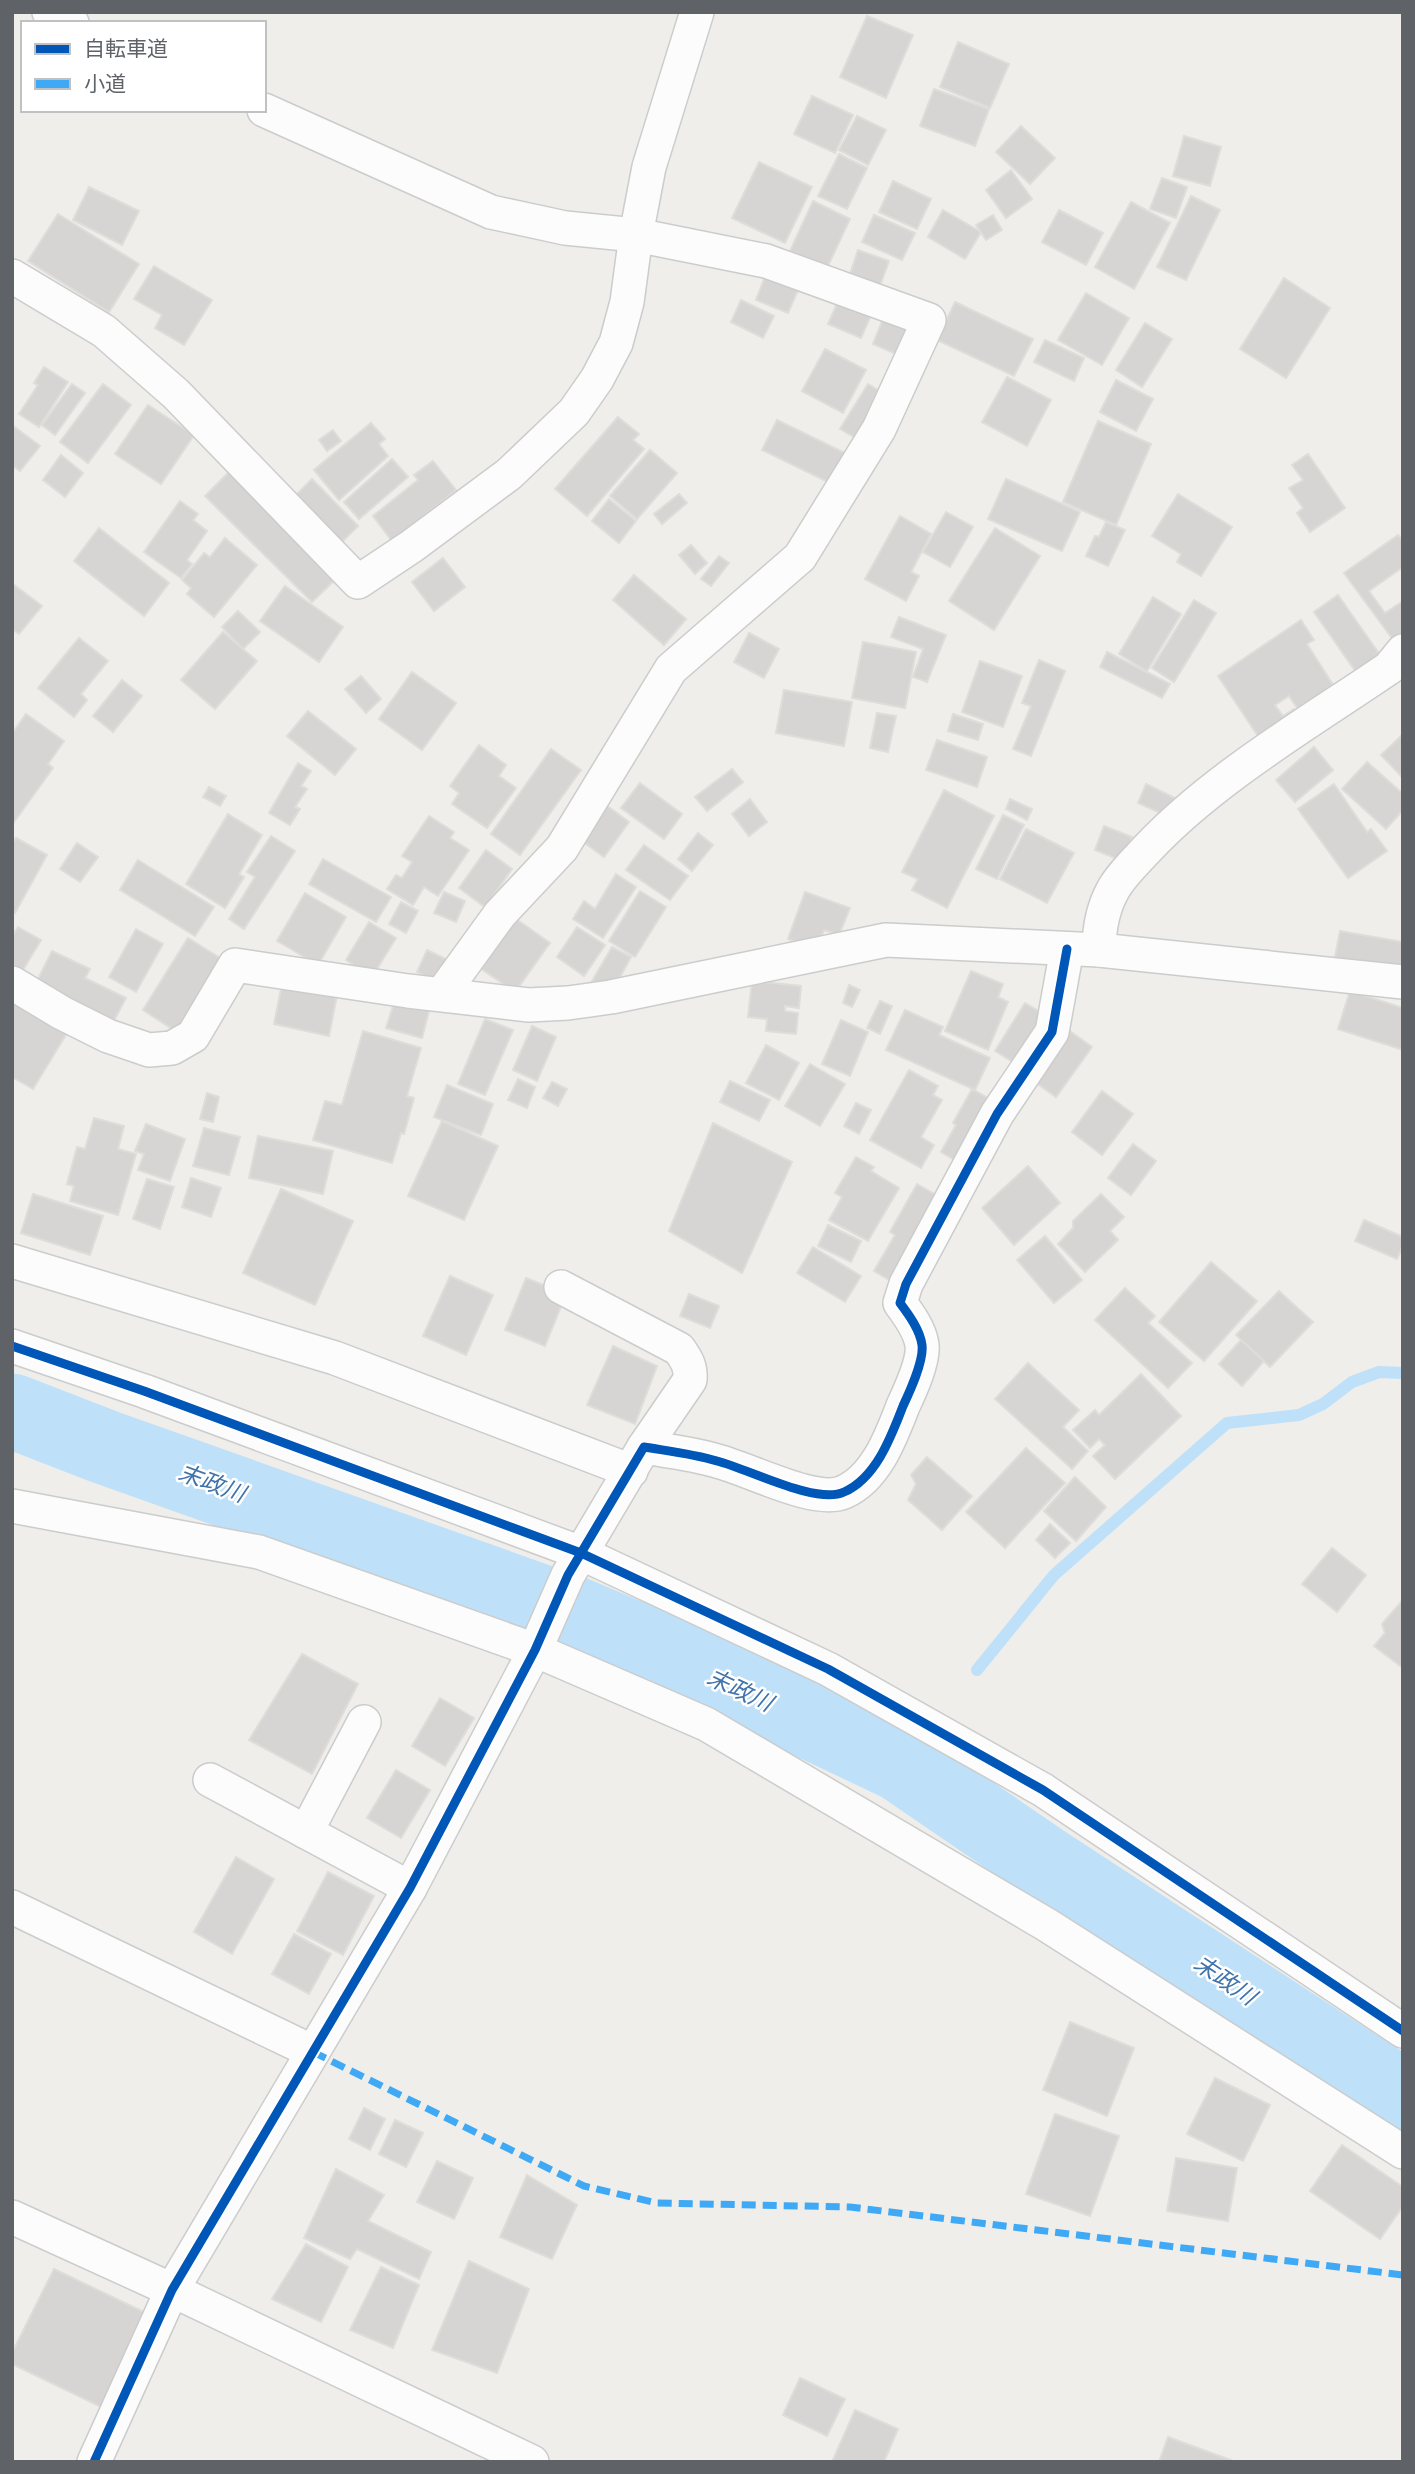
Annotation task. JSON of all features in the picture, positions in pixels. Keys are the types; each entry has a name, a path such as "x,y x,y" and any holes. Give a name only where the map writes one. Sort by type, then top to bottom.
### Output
{"street":[{"path":"49,12 68,21"},
{"path":"12,276 104,331 176,394 358,582 412,547 509,474 574,412 597,379 616,343 627,302 649,167 697,12"},
{"path":"266,111 491,212 565,228 636,235 766,261 929,320 879,429 800,556 671,668 562,848 500,914 442,993"},
{"path":"12,1261 335,1358 637,1459 717,1461 810,1494 828,1497 844,1493 874,1468 913,1383 922,1347 916,1329 900,1303 906,1284 998,1114 1052,1032 1084,950 1102,920 1112,891 1120,878 1161,834 1222,783 1389,668 1403,651"},
{"path":"12,983 108,1036 149,1049 172,1048 193,1036 235,965 529,1005 611,997 886,940 1084,950 1403,982"},
{"path":"94,2462 172,2290 410,1888 538,1643 575,1564 637,1459 690,1380 691,1369 678,1349 561,1286"},
{"path":"12,1346 144,1391 828,1669 1043,1790 1403,2031"},
{"path":"12,1506 259,1552 538,1643 706,1724 1048,1925 1403,2152"},
{"path":"306,1832 364,1722"},
{"path":"210,1780 410,1888"},
{"path":"12,1908 313,2052"},
{"path":"12,2217 172,2290 532,2462"}],"building":[{"path":"867,16 913,35 886,98 840,77"},
{"path":"958,42 1009,64 990,108 940,87"},
{"path":"934,89 989,109 975,146 920,126"},
{"path":"812,96 853,115 835,153 794,134"},
{"path":"857,116 886,130 868,165 839,150"},
{"path":"1021,126 1055,158 1030,184 996,152"},
{"path":"1184,136 1221,147 1210,186 1173,176"},
{"path":"839,154 867,168 847,209 818,196"},
{"path":"759,162 812,187 785,243 732,218"},
{"path":"1011,170 1032,199 1006,218 986,190"},
{"path":"1162,178 1187,187 1176,218 1150,209"},
{"path":"893,181 931,199 917,229 879,212"},
{"path":"89,187 139,211 122,245 73,220"},
{"path":"1191,196 1220,210 1186,280 1157,267"},
{"path":"813,201 850,219 827,268 790,251"},
{"path":"1131,202 1170,223 1134,289 1095,267"},
{"path":"943,210 981,232 965,259 928,237"},
{"path":"1059,210 1103,233 1086,265 1042,242"},
{"path":"58,214 139,264 109,312 28,261"},
{"path":"874,215 915,233 902,260 862,242"},
{"path":"993,215 1002,230 986,240 976,225"},
{"path":"858,250 889,261 878,291 848,280"},
{"path":"154,266 212,300 184,345 155,328 162,315 134,299"},
{"path":"766,274 799,288 788,313 756,300"},
{"path":"1284,278 1330,308 1286,378 1240,349"},
{"path":"1086,293 1129,318 1102,365 1058,340"},
{"path":"839,299 872,313 861,338 828,324"},
{"path":"741,300 774,316 763,338 731,322"},
{"path":"955,302 1033,339 1014,376 937,340"},
{"path":"883,319 909,330 898,355 873,344"},
{"path":"1145,323 1172,339 1142,387 1116,370"},
{"path":"1045,340 1084,358 1074,381 1034,362"},
{"path":"825,349 866,370 843,413 802,391"},
{"path":"44,367 68,382 39,427 19,414 38,385 34,383"},
{"path":"1007,377 1051,400 1027,446 982,422"},
{"path":"1116,380 1153,399 1136,431 1100,412"},
{"path":"72,384 85,393 55,435 42,425"},
{"path":"103,384 131,405 88,463 60,442"},
{"path":"868,384 886,395 859,440 840,429"},
{"path":"148,405 194,435 161,484 115,454"},
{"path":"618,417 639,434 633,440 644,449 587,516 555,489"},
{"path":"777,420 847,454 832,484 762,450"},
{"path":"1098,421 1151,444 1116,525 1063,502"},
{"path":"371,423 385,439 379,444 388,456 339,500 314,470"},
{"path":"12,425 40,446 20,471 12,465"},
{"path":"333,430 341,441 327,451 319,440"},
{"path":"650,450 677,473 637,519 610,496"},
{"path":"1308,454 1345,508 1310,532 1297,513 1303,508 1289,488 1303,480 1292,465"},
{"path":"61,455 83,473 65,497 43,480"},
{"path":"392,459 408,477 359,519 344,502"},
{"path":"433,461 456,490 392,541 373,516 418,480 414,475"},
{"path":"231,470 339,576 312,602 205,496"},
{"path":"312,479 358,526 335,549 289,502"},
{"path":"1006,479 1080,512 1062,551 988,519"},
{"path":"679,494 687,503 662,524 654,514"},
{"path":"1178,494 1232,527 1201,576 1177,562 1181,554 1152,536"},
{"path":"609,499 636,521 619,543 592,521"},
{"path":"180,501 198,514 193,520 207,531 187,560 192,564 181,578 144,552"},
{"path":"946,512 973,527 950,567 923,552"},
{"path":"900,516 931,534 911,572 919,576 906,601 865,579"},
{"path":"1106,522 1125,530 1108,566 1086,556 1095,536 1099,537"},
{"path":"99,528 169,583 144,616 74,561"},
{"path":"995,528 1040,556 994,630 949,601"},
{"path":"1398,535 1403,541 1403,567 1369,591 1385,613 1403,601 1403,635 1394,641 1344,573"},
{"path":"225,538 257,565 214,617 187,594 191,588 182,580 204,553 210,557"},
{"path":"691,545 707,563 695,574 679,555"},
{"path":"719,556 729,563 711,586 701,579"},
{"path":"443,558 465,587 434,611 412,582"},
{"path":"634,575 686,619 664,645 613,600"},
{"path":"13,584 42,606 19,634 12,629"},
{"path":"285,586 343,627 319,662 260,621"},
{"path":"1338,595 1385,662 1361,679 1314,612"},
{"path":"1153,597 1181,614 1147,671 1119,654"},
{"path":"1194,600 1216,613 1174,682 1152,668"},
{"path":"238,611 260,632 243,649 222,627"},
{"path":"899,617 946,635 927,682 913,677 923,649 891,637"},
{"path":"1301,620 1314,640 1307,644 1337,691 1302,715 1289,696 1275,705 1283,716 1294,709 1300,717 1262,742 1218,676"},
{"path":"223,632 257,661 215,709 181,680"},
{"path":"749,633 779,649 764,678 734,662"},
{"path":"79,638 108,661 81,694 87,700 74,717 38,688"},
{"path":"863,642 916,652 905,708 852,698"},
{"path":"1107,652 1170,684 1162,698 1100,667"},
{"path":"1039,660 1065,671 1031,756 1013,749 1031,706 1022,703"},
{"path":"980,661 1022,676 1003,727 962,712"},
{"path":"412,672 456,703 422,750 379,719"},
{"path":"361,676 381,699 366,713 345,689"},
{"path":"122,680 142,696 113,732 93,716"},
{"path":"784,690 852,702 844,746 776,733"},
{"path":"308,711 356,749 335,775 287,736"},
{"path":"877,713 896,716 888,752 870,748"},
{"path":"26,714 64,741 48,764 53,768 12,825 12,734"},
{"path":"953,714 983,724 978,740 948,731"},
{"path":"1403,734 1403,778 1381,755"},
{"path":"937,740 987,757 977,787 926,770"},
{"path":"479,745 506,765 499,776 516,788 487,828 452,804 459,793 450,786"},
{"path":"1314,747 1333,770 1295,802 1276,780"},
{"path":"551,749 581,770 520,855 491,834"},
{"path":"1367,762 1403,794 1403,810 1386,829 1342,789"},
{"path":"298,763 311,771 301,786 307,789 295,807 300,809 290,825 269,813"},
{"path":"732,769 743,782 707,811 695,797"},
{"path":"640,783 682,814 664,839 621,808"},
{"path":"1146,784 1175,798 1167,816 1138,803"},
{"path":"1334,784 1367,832 1371,829 1387,851 1348,878 1298,809"},
{"path":"209,787 226,796 220,806 203,797"},
{"path":"944,790 994,816 947,908 912,890 918,879 902,872"},
{"path":"750,799 767,822 749,836 732,814"},
{"path":"1010,799 1032,809 1027,820 1006,809"},
{"path":"599,800 629,822 604,857 574,835"},
{"path":"228,814 262,835 239,874 244,877 225,908 186,884"},
{"path":"1003,815 1024,825 997,879 976,869"},
{"path":"429,816 454,832 450,838 469,850 438,896 424,887 413,905 387,889 396,875 402,878 412,862 402,856"},
{"path":"1104,826 1132,837 1122,861 1095,850"},
{"path":"1026,829 1074,853 1047,903 1000,879"},
{"path":"698,833 713,845 692,871 678,859"},
{"path":"271,836 295,851 244,929 229,919 255,877 247,872"},
{"path":"16,838 47,855 15,913 12,911 12,844"},
{"path":"77,843 98,857 80,882 60,869"},
{"path":"644,845 688,876 670,900 626,870"},
{"path":"486,850 512,869 485,907 459,888"},
{"path":"323,859 391,897 376,922 309,884"},
{"path":"138,860 214,907 195,936 120,890"},
{"path":"616,874 636,887 603,938 573,919 584,901 595,909"},
{"path":"640,891 666,907 635,957 609,941"},
{"path":"444,892 465,901 456,922 434,913"},
{"path":"805,892 850,908 839,935 824,930 817,950 788,939"},
{"path":"305,893 346,917 318,965 277,941"},
{"path":"401,902 418,911 406,933 389,924"},
{"path":"512,916 550,943 515,992 477,966"},
{"path":"369,922 396,938 372,977 346,960"},
{"path":"18,927 41,940 23,970 12,964 12,937"},
{"path":"577,927 605,945 584,976 557,957"},
{"path":"136,929 163,944 136,992 109,977"},
{"path":"1340,931 1403,942 1403,974 1334,962"},
{"path":"188,938 225,961 180,1034 143,1010"},
{"path":"612,947 631,957 612,992 592,981"},
{"path":"427,950 450,961 439,983 417,972"},
{"path":"52,951 90,969 85,978 126,998 110,1028 35,985"},
{"path":"971,971 1003,984 998,997 1008,1002 988,1050 945,1031"},
{"path":"283,979 338,990 329,1036 274,1024"},
{"path":"752,981 801,986 799,1008 785,1006 785,1011 798,1013 796,1034 766,1031 767,1019 748,1017"},
{"path":"849,985 860,990 852,1007 843,1003"},
{"path":"1350,991 1403,1008 1403,1050 1338,1029"},
{"path":"12,994 67,1033 33,1089 12,1077"},
{"path":"396,997 430,1007 422,1038 386,1028"},
{"path":"880,1001 892,1006 880,1034 867,1028"},
{"path":"1025,1003 1050,1018 1021,1067 995,1051"},
{"path":"905,1010 943,1027 939,1035 990,1058 975,1090 886,1050"},
{"path":"485,1019 513,1030 485,1095 458,1084"},
{"path":"841,1020 868,1032 850,1076 822,1064"},
{"path":"532,1026 556,1037 537,1081 513,1070"},
{"path":"1063,1026 1092,1047 1056,1097 1028,1077"},
{"path":"363,1031 421,1048 407,1096 414,1098 392,1163 313,1140 325,1101 342,1105"},
{"path":"766,1045 799,1063 779,1100 746,1083"},
{"path":"810,1064 845,1084 820,1126 785,1106"},
{"path":"909,1070 938,1086 933,1095 942,1100 921,1137 934,1145 921,1168 870,1140"},
{"path":"518,1079 535,1087 527,1108 508,1100"},
{"path":"730,1081 770,1100 759,1121 720,1102"},
{"path":"552,1082 567,1089 558,1106 543,1098"},
{"path":"447,1085 493,1104 481,1135 434,1117"},
{"path":"972,1089 997,1103 963,1165 941,1152"},
{"path":"1102,1091 1133,1114 1102,1155 1072,1132"},
{"path":"207,1093 219,1097 213,1122 200,1119"},
{"path":"856,1103 871,1110 859,1134 844,1126"},
{"path":"94,1118 124,1126 118,1149 136,1154 118,1215 70,1201 74,1186 67,1184 77,1147 85,1149"},
{"path":"442,1121 498,1146 464,1220 408,1196"},
{"path":"713,1123 792,1162 742,1273 669,1231"},
{"path":"146,1124 185,1139 170,1181 138,1170 144,1154 135,1151"},
{"path":"204,1128 240,1137 229,1175 193,1166"},
{"path":"258,1136 333,1151 323,1194 249,1178"},
{"path":"1133,1144 1156,1161 1131,1195 1108,1178"},
{"path":"856,1157 874,1167 871,1171 899,1188 868,1241 829,1220 842,1197 835,1193"},
{"path":"1028,1166 1060,1203 1014,1245 982,1208"},
{"path":"191,1178 221,1188 211,1217 182,1207"},
{"path":"147,1179 174,1187 160,1229 133,1219"},
{"path":"917,1184 947,1201 894,1283 874,1271 895,1235 890,1232"},
{"path":"281,1189 353,1221 315,1305 243,1273"},
{"path":"33,1194 103,1216 90,1255 21,1233"},
{"path":"1101,1194 1124,1217 1110,1231 1118,1240 1085,1272 1058,1244 1073,1228 1073,1221"},
{"path":"1364,1220 1403,1237 1403,1245 1397,1259 1355,1241"},
{"path":"828,1225 861,1241 851,1262 818,1246"},
{"path":"1045,1236 1082,1280 1054,1303 1017,1260"},
{"path":"813,1247 861,1276 845,1302 797,1273"},
{"path":"1211,1262 1257,1301 1204,1361 1159,1322"},
{"path":"450,1276 493,1295 466,1355 423,1336"},
{"path":"526,1278 566,1294 545,1346 505,1330"},
{"path":"1125,1288 1155,1316 1148,1323 1192,1363 1168,1388 1095,1320"},
{"path":"1279,1291 1313,1322 1270,1367 1236,1335"},
{"path":"689,1294 719,1306 710,1328 680,1316"},
{"path":"1241,1340 1264,1361 1242,1386 1219,1364"},
{"path":"613,1346 657,1366 635,1424 587,1405"},
{"path":"1028,1363 1079,1410 1063,1427 1088,1451 1072,1469 995,1399"},
{"path":"1141,1374 1181,1416 1115,1479 1093,1456 1105,1445 1099,1439 1090,1448 1073,1430 1095,1410 1099,1415"},
{"path":"1026,1448 1065,1483 1005,1548 966,1512"},
{"path":"927,1457 972,1496 942,1530 908,1500 916,1484 911,1475"},
{"path":"1075,1477 1106,1507 1076,1541 1044,1511"},
{"path":"1050,1524 1070,1543 1055,1558 1036,1540"},
{"path":"1332,1548 1366,1575 1337,1612 1302,1584"},
{"path":"1403,1600 1403,1668 1374,1646 1385,1633 1382,1624"},
{"path":"302,1654 358,1684 312,1774 249,1740"},
{"path":"440,1698 474,1718 445,1766 412,1746"},
{"path":"396,1770 430,1790 401,1838 367,1818"},
{"path":"236,1857 274,1879 232,1954 194,1932"},
{"path":"328,1872 374,1896 343,1955 297,1931"},
{"path":"294,1934 331,1954 309,1994 272,1974"},
{"path":"1070,2022 1134,2048 1107,2116 1043,2090"},
{"path":"1215,2078 1270,2105 1243,2161 1187,2134"},
{"path":"364,2108 385,2119 370,2150 349,2139"},
{"path":"1055,2114 1119,2136 1090,2216 1026,2194"},
{"path":"395,2120 423,2133 406,2167 379,2154"},
{"path":"1342,2145 1403,2187 1403,2206 1380,2239 1310,2191"},
{"path":"1176,2158 1237,2168 1228,2221 1167,2211"},
{"path":"437,2161 473,2178 454,2219 417,2202"},
{"path":"336,2169 384,2195 368,2221 431,2252 419,2279 357,2249 350,2259 304,2238"},
{"path":"527,2175 577,2205 552,2259 500,2237"},
{"path":"306,2244 348,2267 321,2322 272,2299"},
{"path":"469,2261 529,2289 497,2373 432,2350"},
{"path":"381,2267 419,2285 393,2348 350,2330"},
{"path":"54,2269 146,2313 101,2407 12,2364 12,2353"},
{"path":"800,2378 845,2399 827,2436 783,2415"},
{"path":"855,2410 898,2429 884,2462 832,2462"},
{"path":"1168,2437 1236,2462 1159,2462"}],"waterway":[{"path":"977,1670 1054,1575 1227,1423 1299,1415 1323,1404 1352,1382 1379,1372 1403,1373"},
{"name":"末政川","path":"12,1411 105,1447 575,1614 642,1642 900,1764 1046,1864 1403,2097"}],"marked path":[{"path":"313,2052 584,2186 657,2203 850,2207 1403,2275"}],"cycle path":[{"path":"94,2462 172,2290 410,1888 535,1650 568,1575 644,1447 708,1459 817,1494 832,1495 844,1492 855,1486 874,1467 913,1384 922,1352 917,1328 900,1303 906,1284 997,1114 1052,1032 1067,949"},
{"path":"12,1346 144,1391 581,1553 828,1669 1043,1790 1403,2031"}]}
